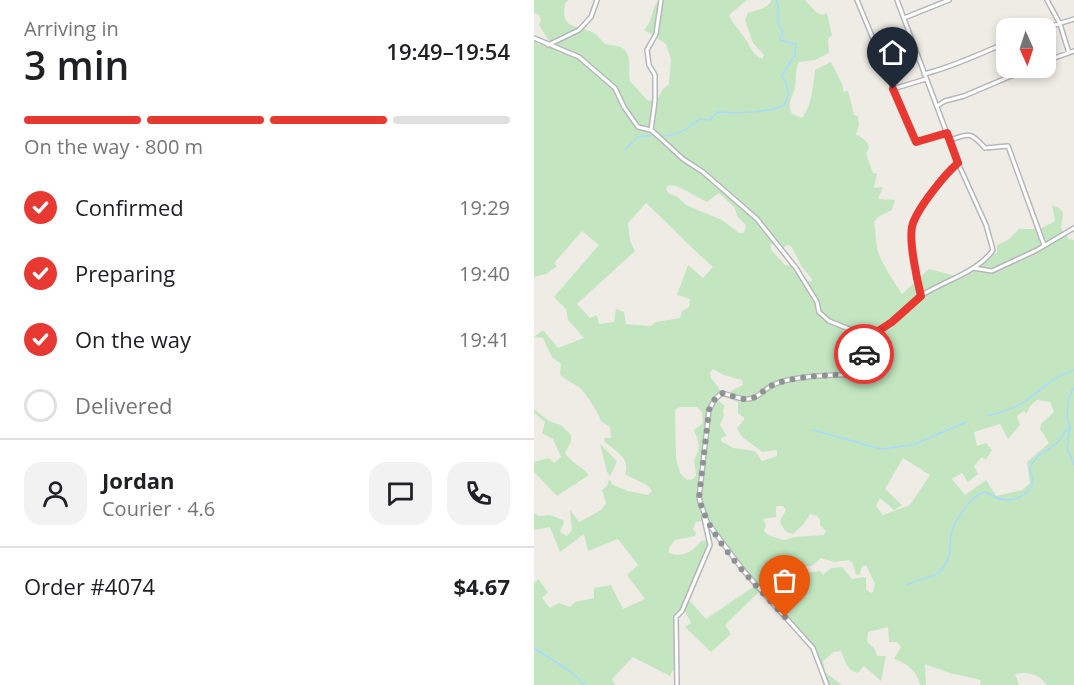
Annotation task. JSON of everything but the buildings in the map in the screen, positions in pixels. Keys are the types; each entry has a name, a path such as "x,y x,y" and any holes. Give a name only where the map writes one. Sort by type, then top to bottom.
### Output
{"street":[{"path":"548,45 579,30 591,16 597,0"},
{"path":"651,130 655,101 655,75 649,65 647,50 656,34 661,0"},
{"path":"858,0 916,142 947,133"},
{"path":"827,685 813,648 743,570 707,522 699,498 705,439 709,410 715,399 722,393 748,400 758,396 772,385 838,374 856,375 863,368 864,354 872,335 892,322 921,296 972,268 991,254 993,245 958,163 897,0"},
{"path":"904,18 949,0"},
{"path":"1047,0 1060,24 1069,53"},
{"path":"1056,25 1074,19"},
{"path":"534,38 579,57 615,88 624,107 638,127 651,130 659,136 683,159 703,172 757,219 796,267 817,302 819,312 829,321 872,335"},
{"path":"924,74 952,67 996,48"},
{"path":"1056,58 1074,51"},
{"path":"937,106 1007,78"},
{"path":"893,89 926,79"},
{"path":"950,140 967,134 975,136 985,148 1008,146 1044,245"},
{"path":"921,296 916,273 912,226 941,180 958,163"},
{"path":"972,268 992,271 1074,228"},
{"path":"677,685 676,617 682,610 710,545 702,507"}],"green space":[{"path":"534,0 569,0 565,3 564,12 567,22 594,33 606,44 624,49 629,61 630,81 648,101 658,98 669,84 671,59 666,44 644,30 659,0 747,0 729,15 753,52 762,59 764,55 753,43 745,20 748,13 764,8 771,0 805,0 817,13 823,15 827,13 832,35 828,39 829,53 815,60 799,62 790,104 792,114 802,118 810,101 815,70 831,62 843,86 843,92 848,91 854,115 858,116 859,125 856,135 868,145 866,154 873,173 877,174 874,188 883,187 878,199 895,200 892,210 878,217 874,222 878,253 902,294 929,269 956,276 981,259 997,253 997,245 1008,240 1019,229 1040,229 1055,221 1052,205 1059,208 1063,213 1061,228 1069,239 1074,240 1074,685 1047,685 1037,676 1024,673 1015,674 1019,685 980,685 981,680 925,664 926,685 920,685 911,669 894,659 901,647 897,642 889,642 888,627 868,632 867,642 875,649 877,656 886,656 881,681 864,666 858,673 851,670 841,651 834,652 823,661 825,672 842,685 825,685 815,653 742,568 709,520 696,522 693,529 695,536 675,540 669,548 669,553 679,555 687,553 701,541 708,540 709,544 686,601 691,602 706,619 756,586 759,592 725,625 731,634 711,652 685,627 691,623 684,609 676,619 677,671 673,670 670,676 633,657 612,679 615,685 534,685 534,583 538,579 548,592 542,598 550,608 559,603 570,607 575,602 594,598 594,588 611,585 623,609 645,599 627,575 638,565 618,539 588,551 584,534 560,552 550,527 534,530 534,513 539,516 550,515 563,520 560,532 567,536 572,530 570,510 579,522 601,510 606,504 602,490 607,486 609,479 613,485 628,491 648,495 652,491 643,483 625,474 624,459 604,441 605,438 611,438 610,427 601,421 582,390 560,374 561,364 552,357 543,338 534,337 543,330 558,348 584,338 568,320 566,309 554,297 599,245 582,231 554,263 557,266 546,274 534,277 534,39 538,44 546,45 549,41 539,25 541,20 539,15 534,13","holes":["669,185 677,186 707,202 719,193 735,208 737,216 746,225 744,233 739,233 722,220 686,205 678,197 668,193 666,188","646,203 713,267 703,278 688,265 677,295 690,299 689,307 682,311 680,318 656,322 650,326 626,324 624,312 616,309 614,322 599,324 597,315 590,318 577,304 635,251 630,241 628,223","770,244 781,250 787,245 791,246 802,267 812,279 811,282 804,279 795,266 785,265 772,251","713,369 742,380 743,385 731,391 728,398 738,402 738,413 744,418 737,428 745,439 762,452 777,450 777,456 762,461 755,451 733,448 721,441 721,438 727,436 720,425 725,406 719,401 721,391 710,373","1037,400 1050,402 1054,412 1041,424 1040,429 1049,443 1027,462 1030,483 1022,490 996,496 986,480 965,495 952,479 962,473 968,482 978,474 974,466 982,457 986,460 992,450 986,443 977,446 974,432 1000,424 1008,439 1020,425 1017,416 1024,411 1026,414","680,407 697,407 702,412 703,423 694,430 698,452 694,460 696,475 693,479 687,480 680,473 676,458 675,410","903,458 930,475 910,505 883,515 876,506 880,498 894,510 902,505 885,489","783,506 786,510 780,521 788,533 793,534 810,514 817,516 820,525 826,531 824,535 784,540 768,535 764,531 766,526 763,519 776,517 776,507","821,558 834,562 849,560 853,564 856,575 860,574 862,567 866,565 875,584 873,592 870,593 866,589 866,578 852,579 842,567 831,568 823,575 820,571 804,573 801,570 804,566 812,566"]},
{"path":"534,409 549,421 561,425 571,435 571,442 565,453 589,475 557,496 534,472 534,462 549,458 554,463 561,457 553,439 542,433 545,422 534,413"},
{"path":"600,444 617,461 610,476"}],"waterway":[{"path":"660,136 681,132 700,119 710,120 717,112 765,111 782,106 786,102 788,92 782,75 795,55 796,44 780,40 783,32 778,20 776,0"},
{"path":"625,150 638,137 655,135"},
{"path":"988,416 1018,406 1055,379 1074,370"},
{"path":"1074,388 1069,396 1067,417 1070,427 1067,448 1074,465"},
{"path":"813,430 881,449 913,445 966,422"},
{"path":"907,585 941,571 949,555 955,523 963,510 979,494 984,492 1006,500 1020,497 1028,491 1033,484 1030,469 1033,462 1056,444 1070,427"},
{"path":"534,648 570,671 585,685"}],"way so far":[{"path":"785,617 743,570 707,522 699,498 709,410 715,399 722,393 748,400 758,396 772,385 838,374 856,375 863,368 864,354"}],"route":[{"path":"864,354 872,335 892,322 921,296 916,273 912,226 946,173 958,163 947,133 916,142 893,89"}]}
